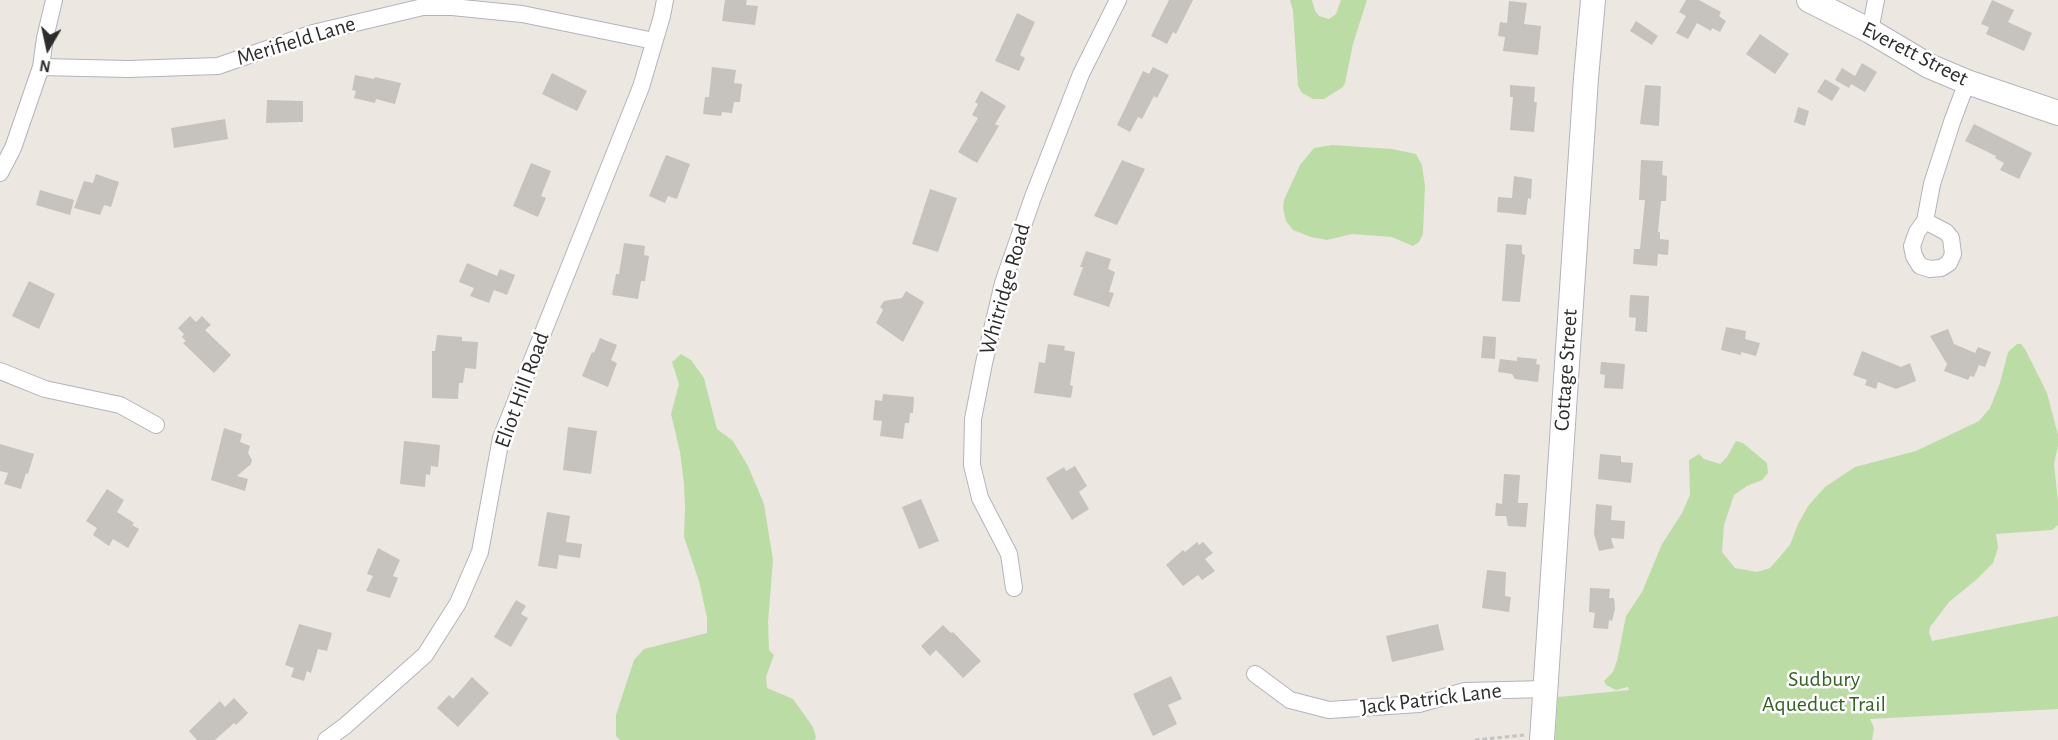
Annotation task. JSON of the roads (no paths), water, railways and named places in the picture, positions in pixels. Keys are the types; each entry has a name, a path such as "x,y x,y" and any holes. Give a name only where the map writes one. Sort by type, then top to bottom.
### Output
{"street":[{"path":"0,173 13,148 41,67 54,0"},
{"name":"Eliot Hill Road","path":"326,740 425,655 458,603 480,552 501,438 641,87 665,0"},
{"name":"Whitridge Road","path":"1014,588 1009,554 980,498 972,465 973,419 1003,283 1033,197 1081,74 1118,0"},
{"name":"Cottage Street","path":"1542,736 1593,0"},
{"name":"Everett Street","path":"1809,0 1870,31 1929,66 1967,82 2058,113"},
{"path":"1870,31 1876,0"},
{"name":"Merifield Lane","path":"41,67 128,69 218,66 313,33 423,7 452,6 522,14 654,42"},
{"path":"1925,221 1932,184 1967,82"},
{"path":"0,371 45,389 120,405 156,425"},
{"name":"Jack Patrick Lane","path":"1255,674 1290,700 1329,710 1419,704 1465,691 1546,689"}],"park label":[{"name":"Sudbury Aqueduct Trail","path":"1824,692"}]}
